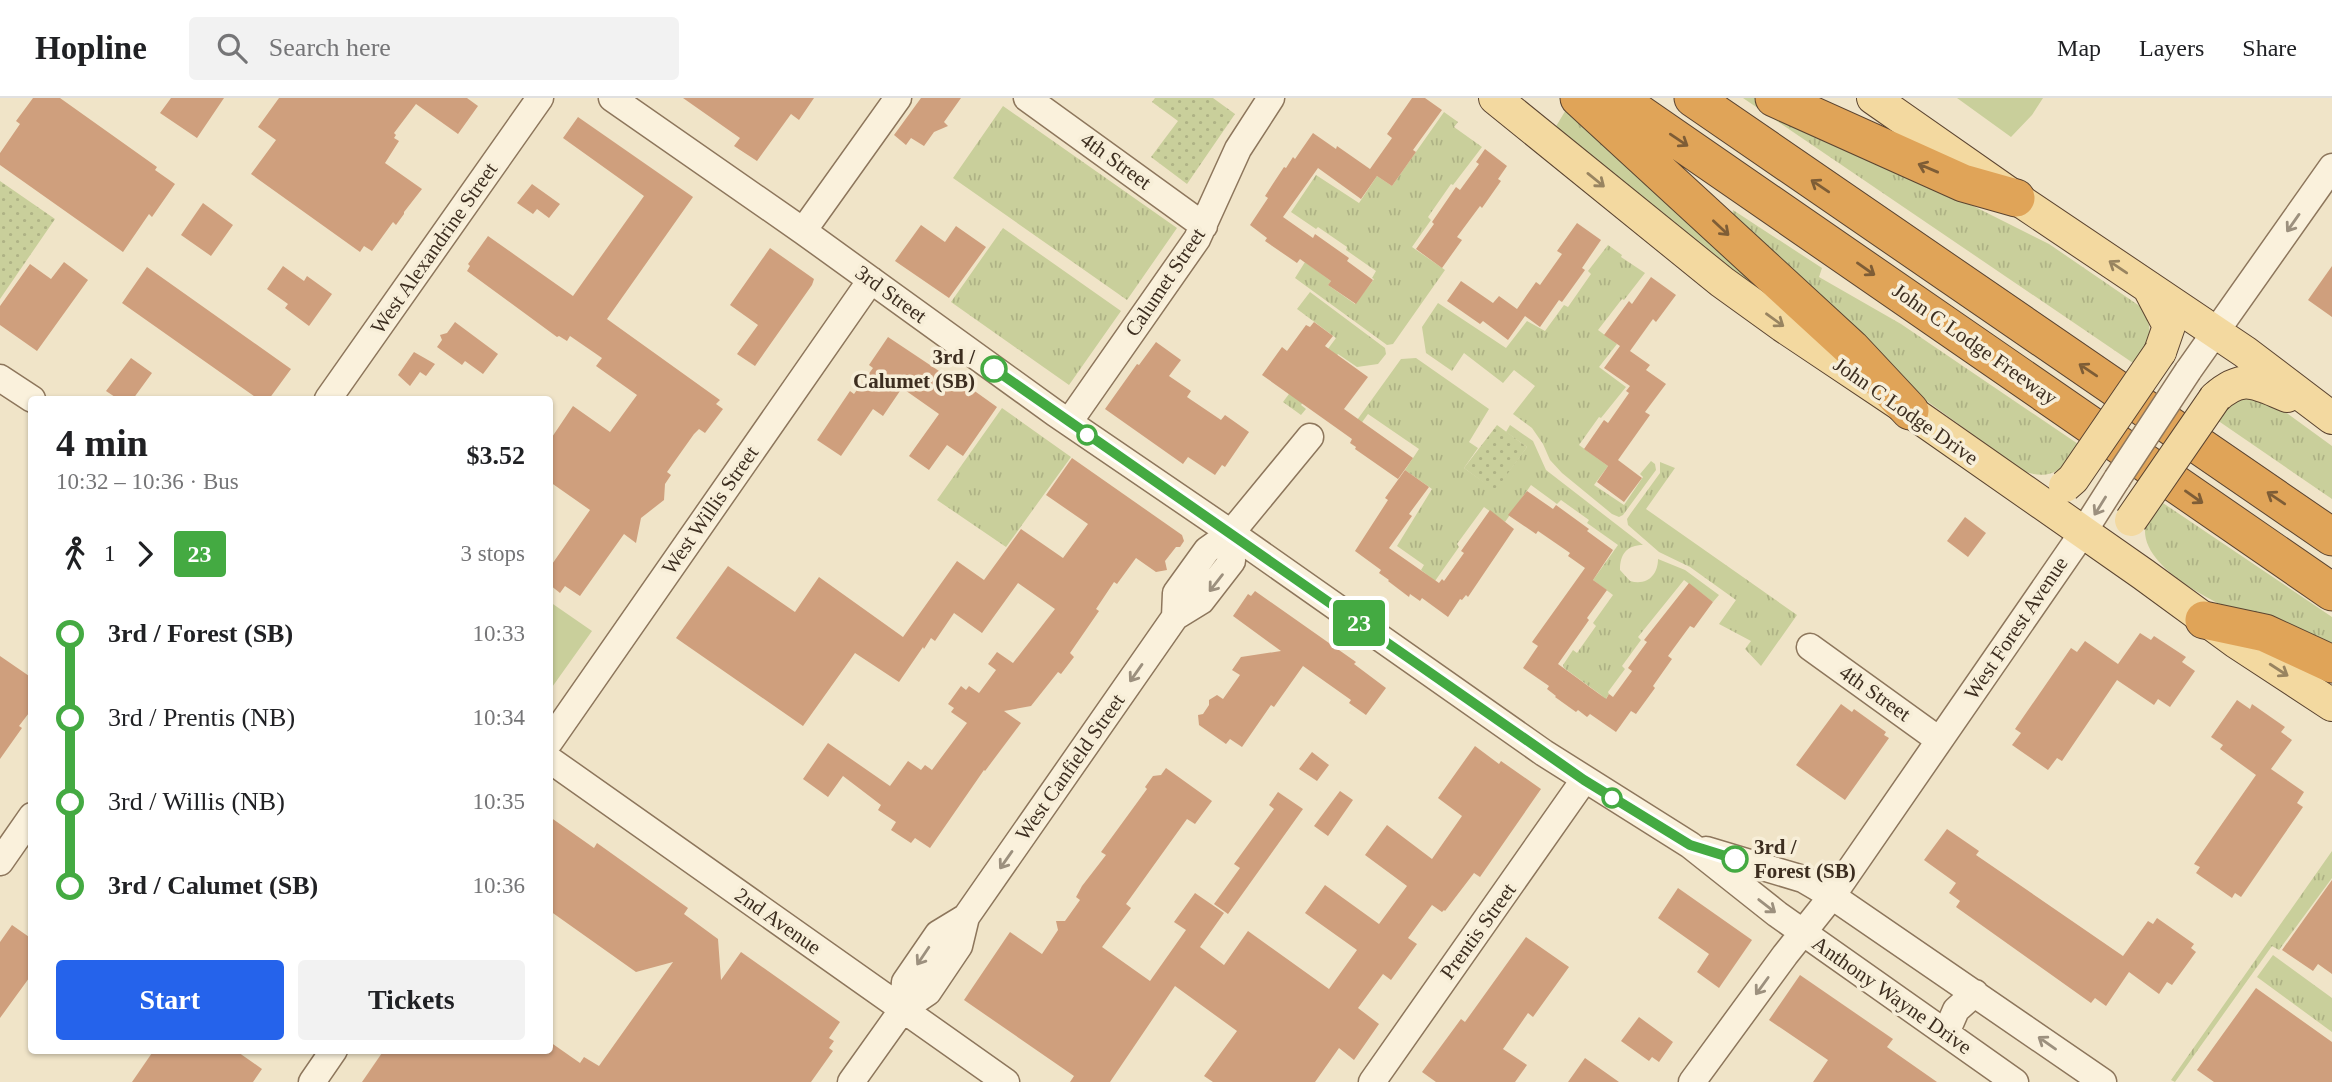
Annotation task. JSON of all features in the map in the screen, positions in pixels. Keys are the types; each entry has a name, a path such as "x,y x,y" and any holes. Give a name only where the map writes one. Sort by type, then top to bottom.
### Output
{"highway":[{"path":"1580,98 1851,348 1910,411"},
{"name":"John C Lodge Freeway","path":"1617,98 2332,592"},
{"name":"John C Lodge Freeway","path":"1693,98 2332,537"},
{"path":"1774,98 1963,183 2016,198"},
{"path":"2204,620 2265,633 2332,664"}],"main road":[{"name":"John C Lodge Drive","path":"1495,98 1722,282 2143,574 2204,620 2332,705"},
{"path":"1873,98 2216,333 2327,414"},
{"path":"2019,489 2048,494 2073,479 2160,352 2169,326 2150,288"},
{"path":"2143,574 2129,545 2131,520 2215,398 2230,385 2253,382 2327,414"}],"street":[{"name":"West Alexandrine Street","path":"330,396 540,98"},
{"name":"3rd Street","path":"612,98 1069,422 1584,780 1690,845 1803,932"},
{"path":"803,231 898,98"},
{"name":"4th Street","path":"1027,98 1204,226"},
{"name":"Calumet Street","path":"1069,422 1204,226 1238,149 1271,98"},
{"name":"West Forest Avenue","path":"1692,1082 1832,896 2082,534 2188,371 2332,167"},
{"name":"West Willis Street","path":"553,737 871,280"},
{"path":"0,378 28,396"},
{"name":"West Canfield Street","path":"851,1082 903,1009 928,992 959,946 966,917 1175,617 1176,593 1208,548 1231,534 1310,437"},
{"name":"4th Street","path":"1810,647 1939,740"},
{"name":"2nd Avenue","path":"553,762 1006,1082"},
{"name":"Prentis Street","path":"1372,1082 1584,780"},
{"path":"0,862 28,822"},
{"name":"3rd Street","path":"1690,845 1803,879 1868,919 2103,1082"},
{"name":"Anthony Wayne Drive","path":"1803,932 2015,1082"},
{"path":"1947,1033 1956,1010 1975,993"},
{"path":"312,1082 331,1054"}],"green space":[{"path":"1155,98 1213,98 1235,114 1187,184 1151,157 1178,121 1152,102"},
{"path":"1743,98 1758,98 2049,244 2144,309 2149,325 2149,338 2136,365"},
{"path":"1957,98 2043,98 2032,115 2011,137"},
{"path":"1003,106 1177,228 1127,300 953,178"},
{"path":"1567,108 1796,314 1738,276 1555,128"},
{"path":"1444,112 1458,122 1454,127 1482,147 1453,185 1451,184 1428,217 1431,220 1412,247 1445,270 1393,344 1387,345 1295,278 1305,262 1331,281 1328,285 1355,304 1374,279 1372,278 1376,271 1346,250 1347,247 1291,212 1316,175 1359,203 1377,176 1392,186"},
{"path":"0,181 55,219 0,299"},
{"path":"1733,210 1822,268 1819,277 1901,324 2081,446 2069,461 2050,474 2023,471 1920,396 1731,223"},
{"path":"1003,228 1121,311 1069,385 951,302"},
{"path":"1608,245 1645,273 1598,330 1617,344 1599,367 1626,387 1579,445 1608,466 1594,485 1624,505 1643,477 1640,474 1651,461 1656,470 1619,517 1562,473 1550,460 1532,428 1513,414 1535,386 1514,370 1503,383 1464,353 1452,371 1426,353 1422,327 1438,303 1506,348 1527,321 1545,331 1564,305 1568,307 1591,274 1588,271"},
{"path":"1310,292 1385,348 1386,354 1378,364 1357,367 1338,354 1301,405 1306,409 1301,415 1283,402 1309,367 1313,369 1336,338 1297,309"},
{"path":"1416,358 1489,409 1469,442 1478,448 1464,468 1495,490 1527,447 1506,432 1510,425 1533,441 1546,470 1643,545 1625,551 1621,559 1620,570 1630,581 1642,582 1650,578 1656,570 1658,559 1685,570 1719,595 1713,602 1684,580 1638,637 1641,640 1622,666 1625,669 1605,700 1563,665 1573,650 1577,653 1596,626 1593,623 1613,595 1593,580 1618,545 1587,523 1589,520 1561,500 1557,504 1531,485 1505,522 1484,507 1435,581 1421,570 1424,565 1397,546 1432,489 1405,470 1419,449 1368,414 1352,436 1347,434 1401,359"},
{"path":"2242,396 2266,398 2332,446 2332,499 2217,420 2224,410"},
{"path":"1002,408 1071,457 1006,547 937,500"},
{"path":"1497,425 1527,447 1495,491 1464,468"},
{"path":"1660,462 1675,468 1646,509 1797,615 1761,666 1745,649 1751,641 1719,624 1736,600 1690,567 1659,552 1628,525 1627,519 1660,473"},
{"path":"2160,501 2332,617 2332,650 2221,605 2167,570 2150,550 2145,529 2148,517"},
{"path":"553,604 592,631 553,686"},
{"path":"2332,851 2332,878 2279,950 2272,946 2175,1082 2171,1080"},
{"path":"2273,955 2332,998 2332,1032 2257,977"}],"building":[{"path":"33,98 60,98 157,167 155,170 175,184 152,217 149,214 123,252 0,165 0,153 20,124 16,121"},
{"path":"171,98 224,98 197,138 160,113"},
{"path":"279,98 467,98 478,106 458,134 416,104 394,133 394,138 399,141 385,163 422,189 396,225 393,222 372,251 364,246 360,252 251,174 276,140 258,127"},
{"path":"683,98 814,98 799,120 791,114 757,161 734,146 740,138"},
{"path":"921,98 961,98 944,122 948,126 934,132 924,146 911,138 906,145 894,135"},
{"path":"1412,98 1425,98 1442,110 1413,150 1416,152 1392,186 1377,176 1361,199 1318,168 1283,217 1313,238 1315,234 1349,258 1347,261 1373,280 1356,304 1328,285 1331,281 1300,259 1297,263 1265,241 1267,238 1250,225 1284,167 1286,168 1293,157 1295,159 1313,133 1370,169 1392,138 1387,134"},
{"path":"578,117 693,197 607,319 720,400 716,404 723,409 705,433 699,429 694,434 667,472 671,475 665,484 664,500 641,518 636,543 624,534 580,596 565,586 560,593 553,587 553,563 590,510 553,484 553,436 573,406 610,432 637,395 596,366 602,358 570,336 567,341 557,337 467,271 470,266 468,264 488,236 573,296 644,196 563,138"},
{"path":"1485,149 1507,166 1498,179 1501,181 1482,208 1480,206 1457,237 1462,240 1442,268 1416,249 1456,187 1460,190 1479,164 1476,162"},
{"path":"532,184 560,204 549,218 537,209 533,214 517,203"},
{"path":"203,203 233,225 211,256 181,235"},
{"path":"1577,223 1601,240 1582,268 1585,270 1540,327 1525,316 1508,340 1483,321 1480,324 1447,301 1461,281 1493,303 1499,296 1517,309 1536,282 1540,285 1562,254 1557,251"},
{"path":"921,225 945,242 956,226 986,247 949,298 895,261"},
{"path":"770,248 814,279 755,366 737,354 758,325 730,305"},
{"path":"64,262 88,280 37,351 0,325 0,306 30,264 51,279"},
{"path":"283,266 304,281 307,276 332,294 309,326 285,308 288,304 267,289"},
{"path":"2332,266 2332,317 2308,300"},
{"path":"147,267 291,369 271,396 254,396 122,303"},
{"path":"1651,277 1676,295 1656,322 1653,319 1630,351 1650,365 1646,370 1666,384 1645,412 1650,415 1618,460 1642,478 1624,502 1597,482 1608,466 1584,449 1604,420 1608,423 1629,393 1626,391 1630,386 1604,368 1620,346 1604,335 1629,301 1632,304"},
{"path":"455,322 498,354 483,374 465,361 462,365 437,347 442,340 440,335 447,333"},
{"path":"1314,322 1333,336 1325,346 1368,377 1344,409 1413,458 1398,479 1355,449 1350,443 1352,439 1262,375 1282,347 1287,351 1306,325 1310,327"},
{"path":"888,337 960,385 962,382 997,407 963,456 947,445 929,470 909,456 939,414 902,388 883,416 873,409 841,456 817,440 850,391 854,394 873,368 869,365"},
{"path":"1156,342 1181,360 1169,376 1191,391 1187,397 1221,420 1225,415 1249,432 1225,467 1222,465 1215,475 1188,457 1183,464 1105,409"},
{"path":"414,352 435,364 426,376 420,372 410,386 398,375"},
{"path":"131,358 152,373 135,396 114,396 106,391"},
{"path":"1072,458 1182,535 1184,541 1165,561 1167,570 1156,572 1136,558 1117,584 1114,582 1096,609 1099,611 1070,653 1074,657 1061,674 1058,672 1031,706 1004,711 1021,723 984,770 930,848 915,838 911,843 891,830 896,822 878,810 881,805 843,776 828,797 803,779 828,743 890,786 908,761 921,770 925,765 932,770 967,723 951,712 954,708 948,704 961,686 966,690 969,686 979,693 996,670 988,664 997,652 1013,663 1055,609 1018,583 982,633 954,613 935,641 931,638 924,649 923,647 899,682 855,653 803,726 676,638 728,566 795,612 819,577 903,637 957,561 984,580 1021,529 1063,558 1088,524 1046,495"},
{"path":"1405,470 1429,487 1389,548 1439,583 1442,579 1444,581 1464,553 1461,551 1490,510 1514,529 1468,597 1466,595 1460,599 1448,617 1422,598 1420,601 1410,594 1409,597 1379,573 1381,570 1355,551 1388,500 1385,498"},
{"path":"1527,491 1553,509 1556,505 1613,550 1593,580 1607,590 1558,664 1606,699 1609,694 1613,697 1632,671 1628,668 1647,642 1644,640 1689,583 1713,602 1694,628 1690,626 1668,656 1672,659 1636,714 1631,711 1616,732 1590,714 1587,717 1578,710 1576,712 1555,697 1547,689 1549,686 1523,668 1538,646 1532,642 1585,568 1568,556 1570,553 1508,515"},
{"path":"1965,517 1986,533 1968,557 1947,541"},
{"path":"1255,591 1356,662 1354,664 1386,688 1366,715 1349,703 1351,700 1303,666 1274,707 1271,705 1242,747 1230,739 1226,744 1199,725 1198,715 1203,714 1209,700 1217,695 1223,699 1240,675 1232,670 1241,657 1281,651 1233,616 1248,594 1251,596"},
{"path":"2140,633 2151,640 2154,636 2186,657 2182,662 2195,671 2170,707 2158,699 2154,705 2117,680 2062,761 2057,758 2048,770 2012,745 2021,733 2015,729 2071,648 2077,652 2085,641 2118,664"},
{"path":"0,656 28,675 28,714 19,726 22,728 0,759"},
{"path":"2237,700 2250,709 2252,704 2285,727 2281,732 2292,740 2271,769 2304,792 2297,803 2303,807 2241,897 2235,893 2232,898 2196,873 2200,867 2194,864 2256,775 2220,749 2223,745 2211,737"},
{"path":"1841,704 1852,712 1854,709 1886,732 1884,735 1889,738 1845,800 1796,765"},
{"path":"1475,746 1541,789 1480,877 1474,873 1445,911 1442,912 1432,905 1408,938 1417,944 1391,980 1383,974 1358,1008 1379,1024 1354,1060 1339,1048 1315,1082 1213,1082 1204,1076 1237,1031 1175,986 1110,1082 1070,1082 1074,1076 964,1000 1010,932 1042,954 1058,930 1056,921 1065,921 1080,900 1076,897 1082,886 1106,855 1101,852 1147,789 1145,787 1153,776 1161,775 1166,768 1212,801 1195,824 1187,819 1126,904 1131,908 1102,947 1150,981 1186,930 1174,922 1195,893 1224,913 1200,947 1224,965 1248,931 1329,989 1357,950 1305,913 1325,885 1379,924 1407,886 1365,855 1387,825 1432,859 1462,816 1438,798"},
{"path":"1312,752 1329,765 1317,781 1299,769"},
{"path":"1340,791 1353,800 1328,836 1314,826"},
{"path":"1278,792 1303,809 1228,914 1214,904 1240,868 1234,864 1274,809 1269,805"},
{"path":"553,819 594,848 597,843 688,908 684,914 718,939 721,980 741,952 840,1022 829,1038 834,1041 829,1048 833,1051 811,1082 362,1082 381,1054 553,1054 553,1044 580,1063 584,1057 599,1066 673,962 636,972 553,913"},
{"path":"1947,829 1979,851 1976,855 2123,956 2148,921 2153,924 2157,918 2194,944 2191,948 2196,952 2172,985 2167,982 2159,994 2129,972 2106,1006 2095,998 2091,1003 1956,907 1960,901 1949,893 1956,883 1924,860"},
{"path":"2332,880 2332,974 2318,964 2313,971 2282,950"},
{"path":"1678,888 1752,940 1719,988 1697,972 1709,954 1658,918"},
{"path":"12,925 28,936 28,980 0,1018 0,942"},
{"path":"1526,937 1569,967 1533,1017 1528,1013 1503,1049 1527,1065 1515,1082 1436,1082 1422,1072 1461,1019 1465,1022"},
{"path":"1800,975 1893,1039 1887,1047 1937,1082 1813,1082 1828,1060 1769,1020"},
{"path":"2256,988 2332,1042 2332,1082 2214,1082 2197,1070"},
{"path":"1639,1017 1673,1042 1659,1062 1652,1057 1649,1061 1621,1041"},
{"path":"151,1054 241,1054 262,1069 253,1082 132,1082"},
{"path":"1585,1058 1619,1082 1568,1082"}],"bus line":[{"name":"23","path":"994,369 1544,754 1690,845 1735,859"}],"place":[{"name":"3rd / Calumet (SB)","path":"994,369"},
{"name":"3rd / Forest (SB)","path":"1735,859"}]}
